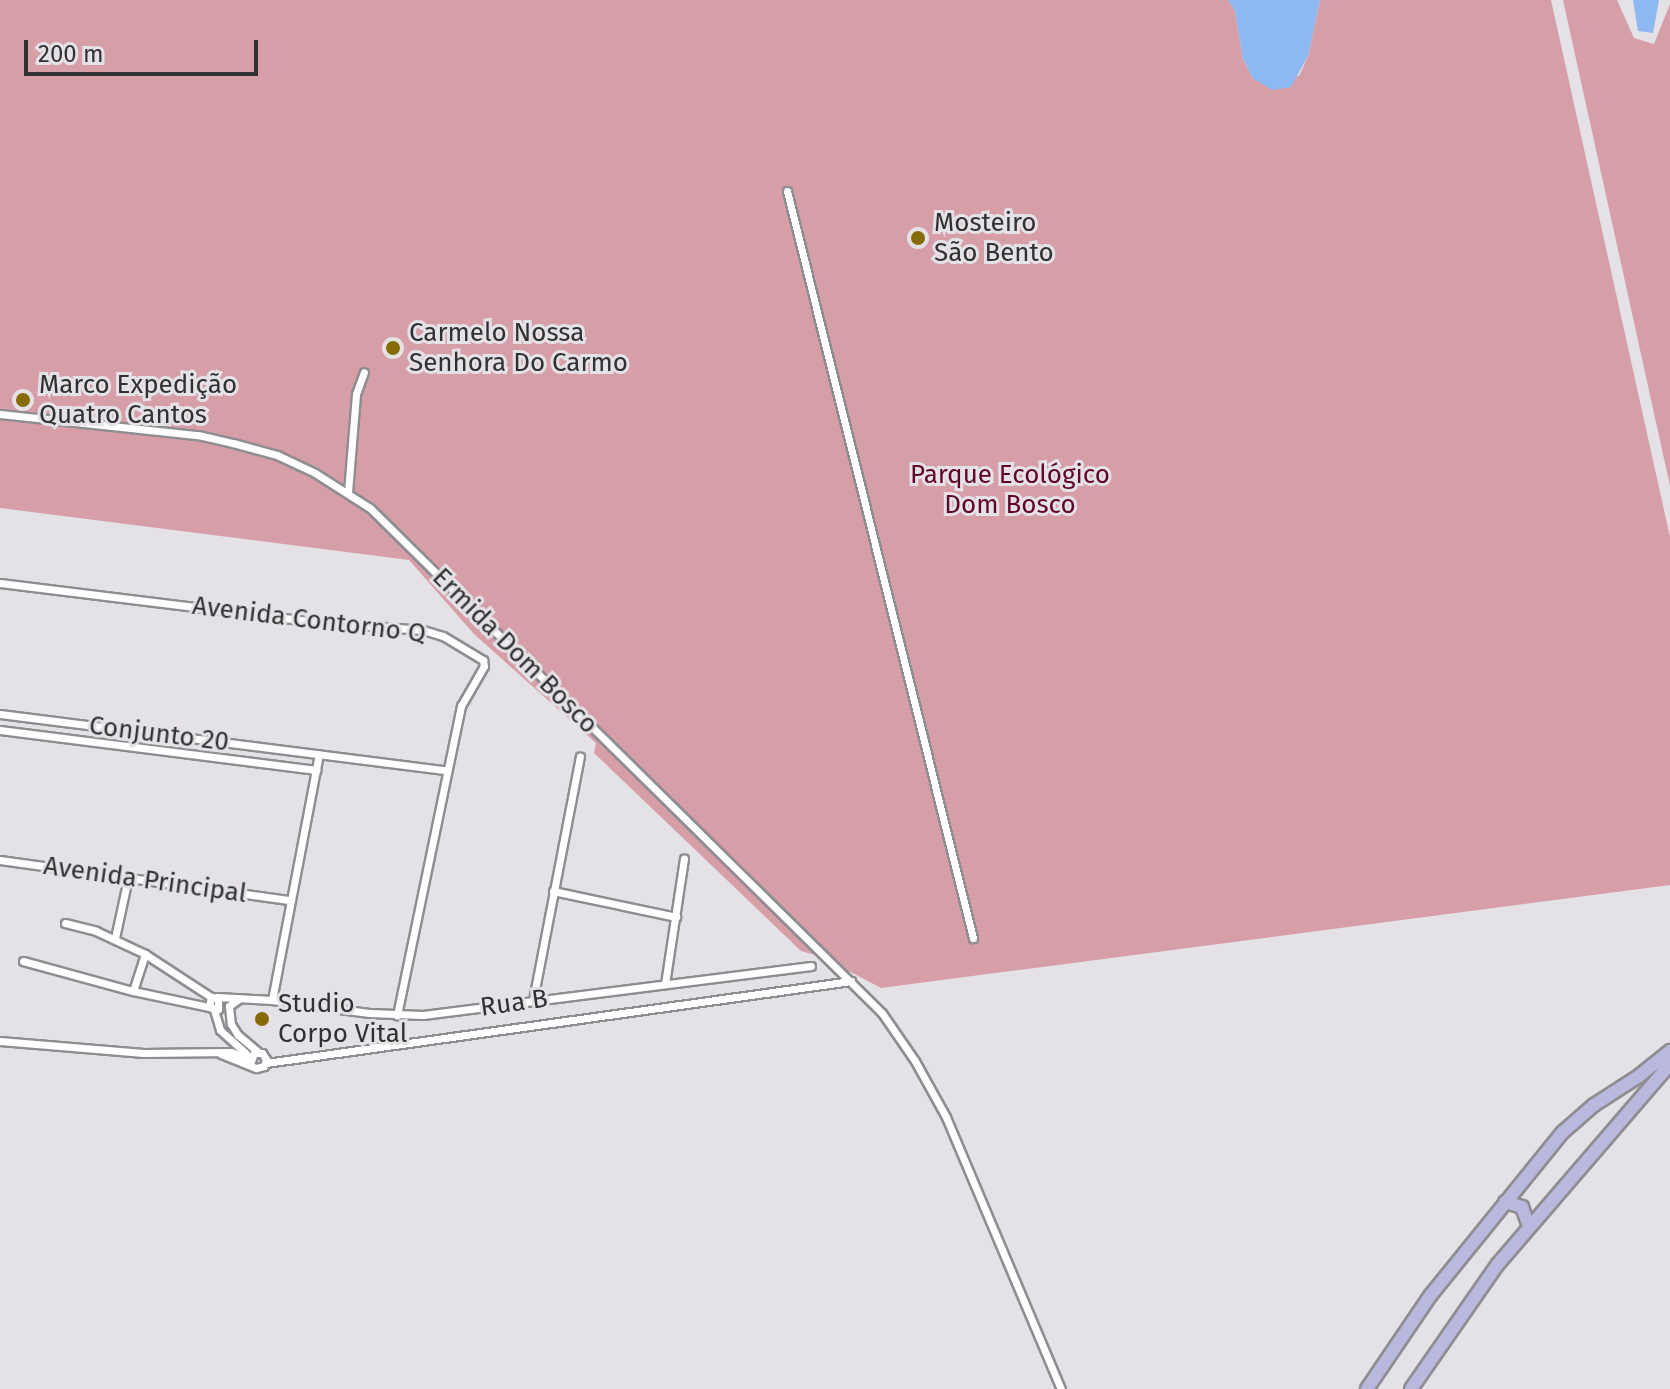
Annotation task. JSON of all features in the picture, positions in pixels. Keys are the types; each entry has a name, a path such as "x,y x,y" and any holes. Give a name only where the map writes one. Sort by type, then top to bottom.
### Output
{"main road":[{"path":"1411,1389 1529,1226 1654,1082 1667,1058"},
{"path":"1367,1389 1430,1296 1578,1116 1667,1058"},
{"path":"1505,1202 1522,1207 1529,1226"}],"street":[{"path":"787,191 973,938"},
{"path":"348,492 356,394 364,372"},
{"name":"Ermida Dom Bosco","path":"0,414 198,435 277,455 348,492 391,528 851,981 900,1036 946,1117 1061,1389"},
{"name":"Avenida Contorno Q","path":"0,583 309,621 432,632 485,664 461,706 397,1015"},
{"name":"Conjunto 20","path":"0,714 446,770"},
{"name":"Conjunto 20","path":"0,730 316,770"},
{"path":"272,1000 319,754"},
{"path":"533,1000 580,756"},
{"path":"665,984 684,858"},
{"name":"Avenida Principal","path":"0,860 290,900"},
{"path":"115,938 128,878"},
{"path":"553,891 676,917"},
{"path":"65,923 115,938 216,998 229,1010 238,1035 260,1068 266,1063 851,981"},
{"path":"133,991 145,954"},
{"path":"23,961 213,1011 229,1010 241,998"},
{"name":"Rua B","path":"216,998 272,1000 397,1015 811,966"},
{"path":"216,998 213,1011 220,1030 252,1058"},
{"path":"0,1041 131,1053 264,1056 266,1063"}],"green space":[{"name":"Parque Ecológico Dom Bosco","path":"0,0 1228,0 1235,11 1243,59 1253,79 1299,76 1308,56 1320,0 1551,0 1670,537 1670,885 881,988 822,957 801,951 594,753 596,743 474,634 409,560 0,508"},
{"path":"1563,0 1617,0 1634,38 1654,44 1670,4 1670,486"}],"water":[{"path":"1228,0 1320,0 1308,56 1291,87 1273,90 1253,79 1243,59 1235,11"},
{"path":"1633,0 1659,0 1653,33 1638,31"}],"place":[{"name":"Mosteiro São Bento","path":"918,238"},
{"name":"Carmelo Nossa Senhora Do Carmo","path":"393,348"},
{"name":"Marco Expedição Quatro Cantos","path":"23,400"},
{"name":"Studio Corpo Vital","path":"262,1019"}]}
